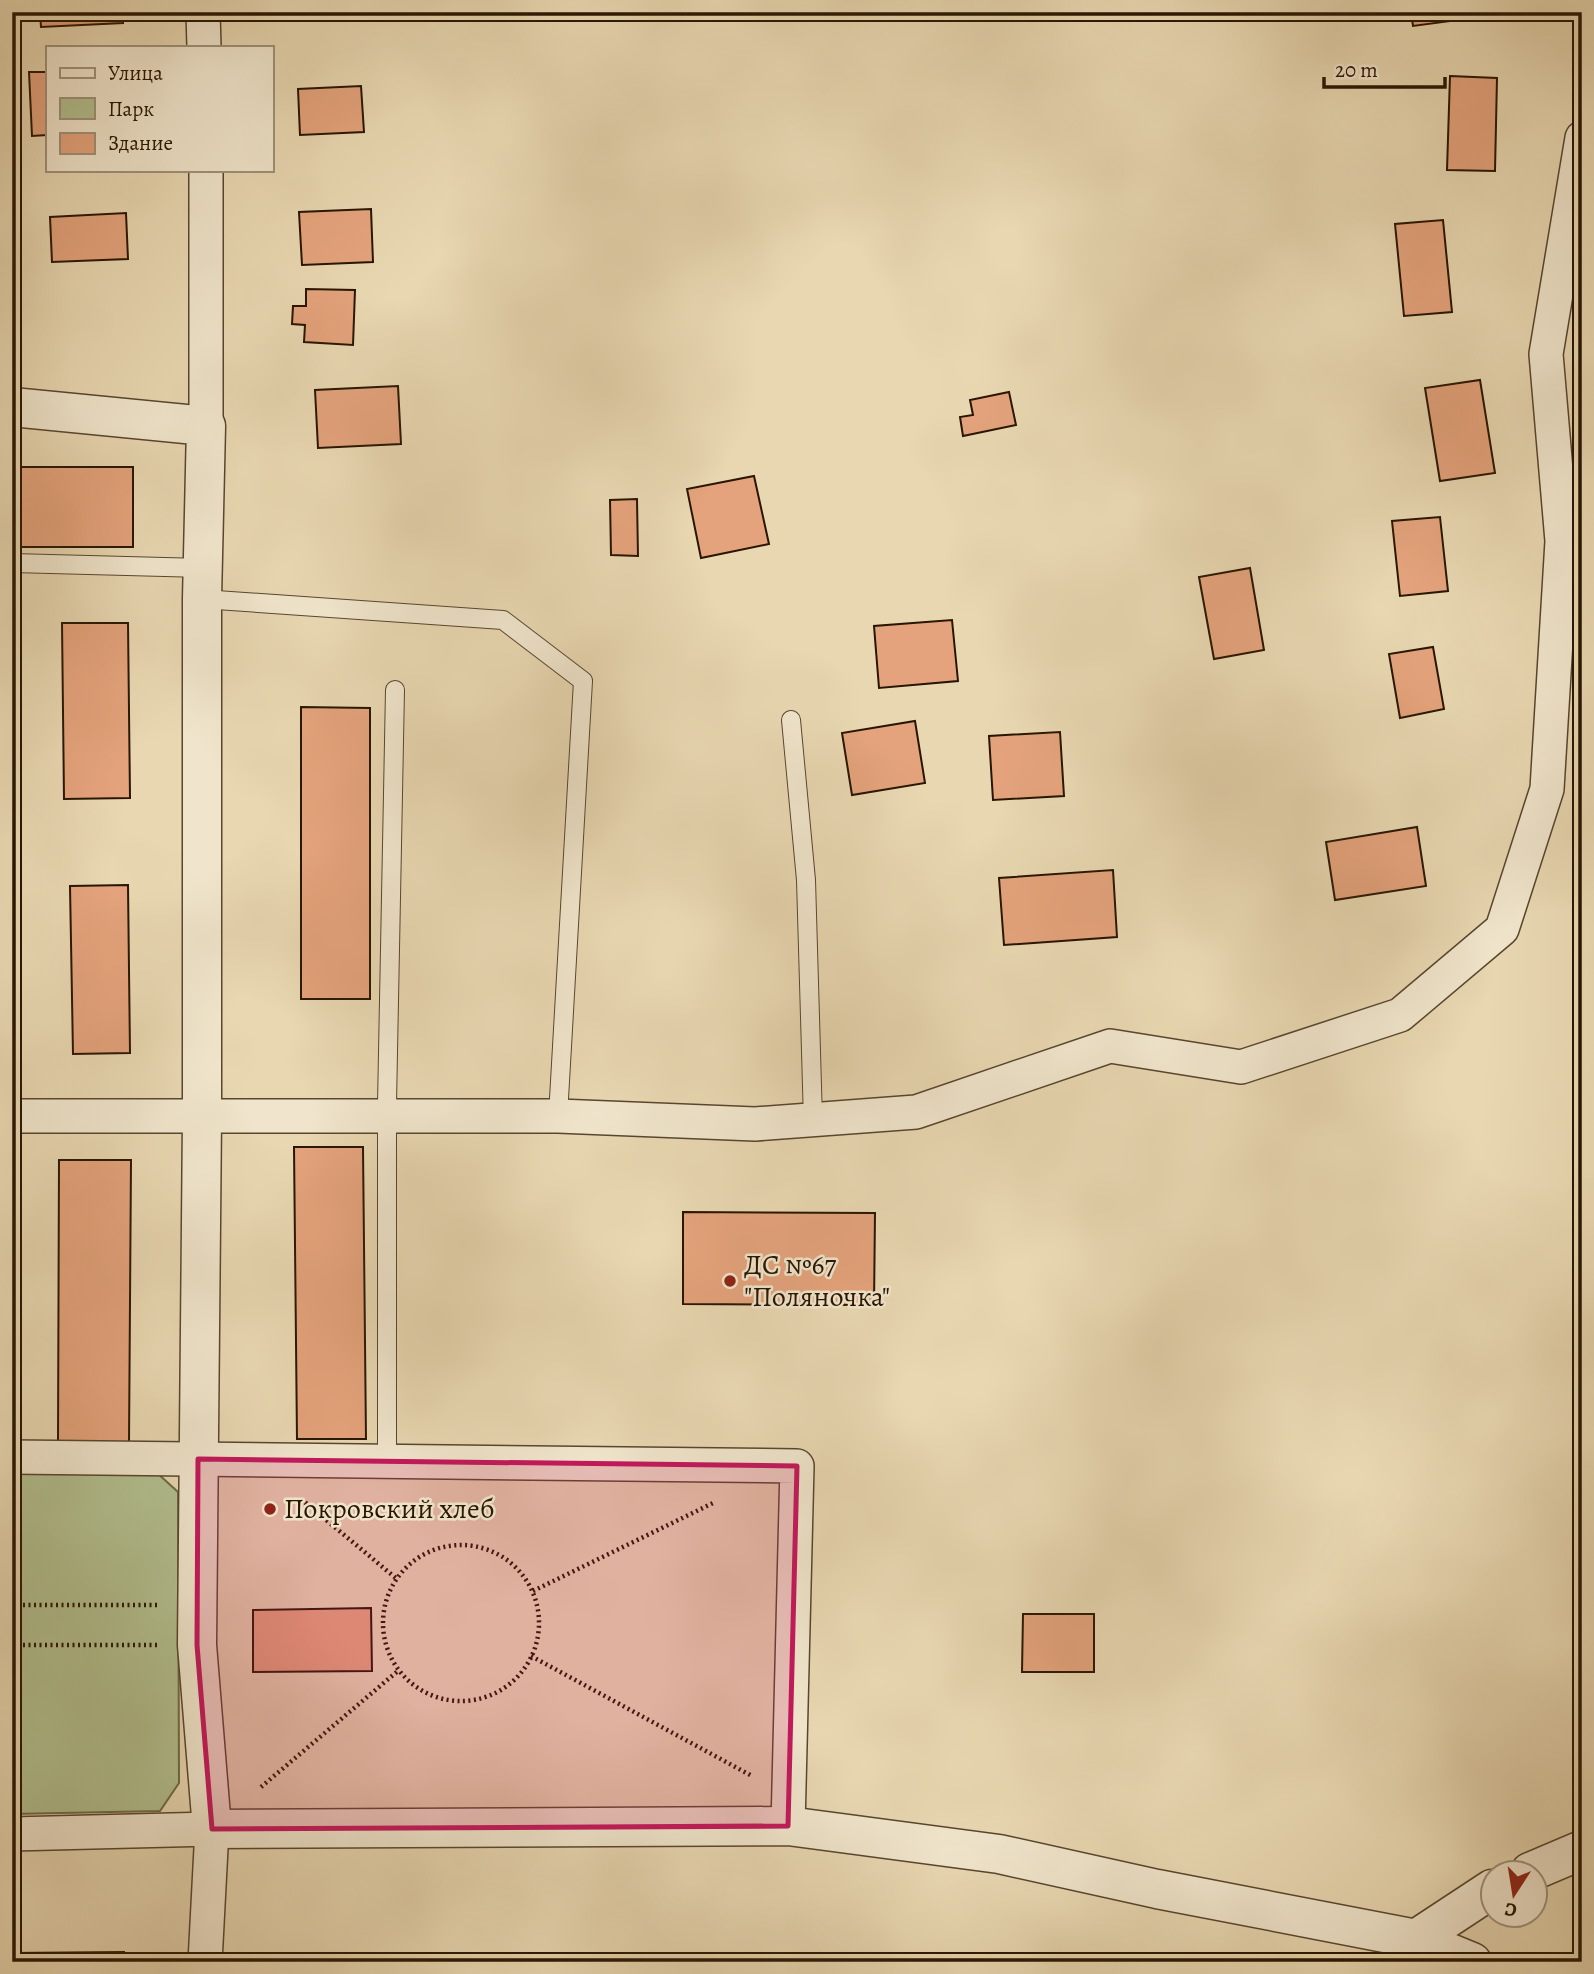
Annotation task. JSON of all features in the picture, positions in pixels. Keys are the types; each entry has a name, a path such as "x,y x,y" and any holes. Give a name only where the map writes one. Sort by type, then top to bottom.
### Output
{"street":[{"path":"203,12 204,46"},
{"path":"12,1116 558,1116 755,1124 813,1120 916,1112 1110,1046 1241,1067 1400,1015 1502,929 1547,789 1562,541 1546,354 1582,138"},
{"path":"205,1962 212,1829 197,1645 197,1606 206,172"},
{"path":"12,407 206,426"},
{"path":"12,1457 797,1466 788,1811"},
{"path":"12,1834 788,1811 999,1853 1157,1889 1416,1939 1472,1962"},
{"path":"1548,1864 1582,1850"},
{"path":"1416,1939 1478,1899"}],"lane":[{"path":"12,563 503,620 583,681 558,1116"},
{"path":"387,1462 387,1117 395,690"},
{"path":"791,720 806,880 813,1120"}],"path":[{"path":"256,1461 397,1579"},
{"path":"533,1591 716,1502"},
{"path":"450,1546 475,1546 498,1554 519,1570 533,1591 539,1615 538,1640 531,1656 512,1683 489,1696 463,1701 437,1698 414,1685 399,1670 385,1642 383,1615 390,1590 397,1579 405,1568 425,1553 450,1546"},
{"path":"12,1605 197,1606"},
{"path":"12,1645 197,1645"},
{"path":"531,1656 788,1811"},
{"path":"212,1829 399,1670"}],"highlighted area":[{"path":"198,1459 797,1466 788,1826 212,1829 197,1645"}],"green space":[{"path":"12,1471 156,1472 178,1492 179,1783 160,1811 12,1814"}],"building":[{"path":"40,12 123,12 123,23 41,27"},
{"path":"297,12 358,12 358,18 298,20"},
{"path":"1411,12 1488,12 1489,16 1413,26"},
{"path":"29,72 46,72 46,135 32,136"},
{"path":"1450,76 1497,78 1495,171 1447,170"},
{"path":"361,86 364,132 300,135 298,89"},
{"path":"371,209 373,262 302,265 299,212"},
{"path":"126,213 128,259 52,262 50,217"},
{"path":"1443,220 1452,312 1404,316 1395,224"},
{"path":"306,289 355,290 353,345 304,342 305,325 292,324 293,306 306,306"},
{"path":"1480,380 1495,473 1440,481 1425,388"},
{"path":"398,386 401,444 318,448 315,390"},
{"path":"1009,392 1016,425 963,436 960,417 973,415 970,400"},
{"path":"12,467 133,467 133,547 12,547"},
{"path":"754,476 769,544 701,558 687,489"},
{"path":"637,499 638,556 611,555 610,500"},
{"path":"1440,517 1448,591 1400,596 1392,521"},
{"path":"1250,568 1264,650 1214,659 1199,577"},
{"path":"952,620 958,681 879,688 874,626"},
{"path":"62,623 128,623 130,798 64,799"},
{"path":"1433,647 1444,709 1400,718 1389,654"},
{"path":"301,707 370,708 370,999 301,999"},
{"path":"915,721 925,783 852,795 842,733"},
{"path":"1060,732 1064,796 993,800 989,736"},
{"path":"1417,827 1426,886 1335,900 1326,842"},
{"path":"1113,870 1117,937 1004,945 999,878"},
{"path":"128,885 130,1053 73,1054 70,886"},
{"path":"294,1147 363,1147 366,1439 297,1439"},
{"path":"59,1160 131,1160 129,1443 58,1443"},
{"path":"683,1212 875,1213 874,1305 683,1304"},
{"path":"371,1608 372,1671 253,1672 253,1610"},
{"path":"1023,1614 1094,1614 1094,1672 1022,1672"},
{"path":"124,1952 124,1962 12,1962 12,1953"},
{"path":"819,1956 848,1962 817,1962"}],"place":[{"name":"ДС №67 \"Поляночка\"","path":"730,1281"},
{"name":"Покровский хлеб","path":"270,1509"}]}
